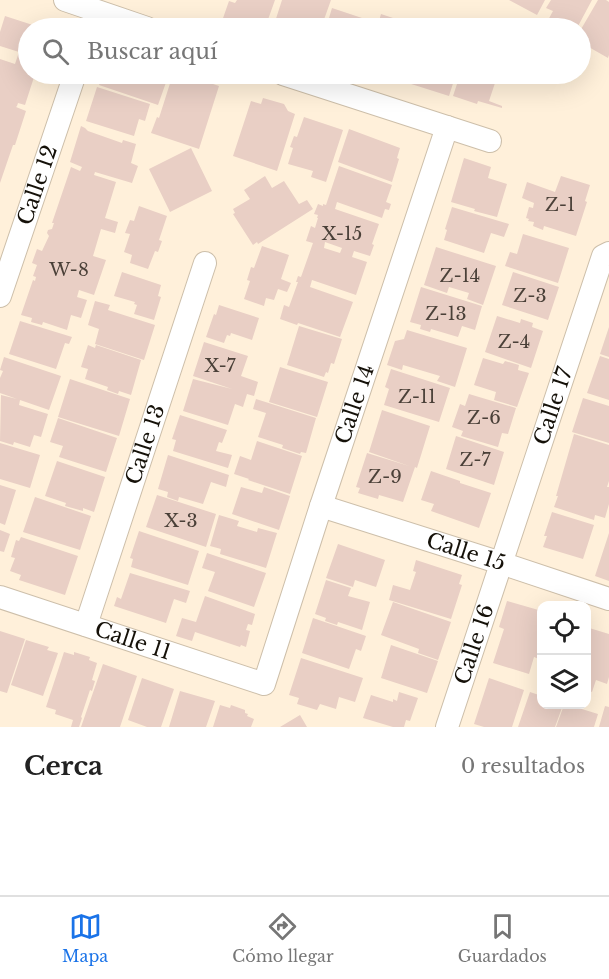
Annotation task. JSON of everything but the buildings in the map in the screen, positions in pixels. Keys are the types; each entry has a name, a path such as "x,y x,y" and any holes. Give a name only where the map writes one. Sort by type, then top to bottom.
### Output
{"street":[{"path":"65,0 90,18"},
{"name":"Calle 12","path":"0,296 72,84"},
{"path":"315,84 490,141"},
{"name":"Calle 14","path":"264,684 447,127"},
{"name":"Calle 17","path":"501,563 603,255 609,253"},
{"name":"Calle 13","path":"86,625 205,262"},
{"name":"Calle 15","path":"321,506 609,599"},
{"name":"Calle 16","path":"447,727 501,563"},
{"name":"Calle 11","path":"0,597 264,684"}]}
